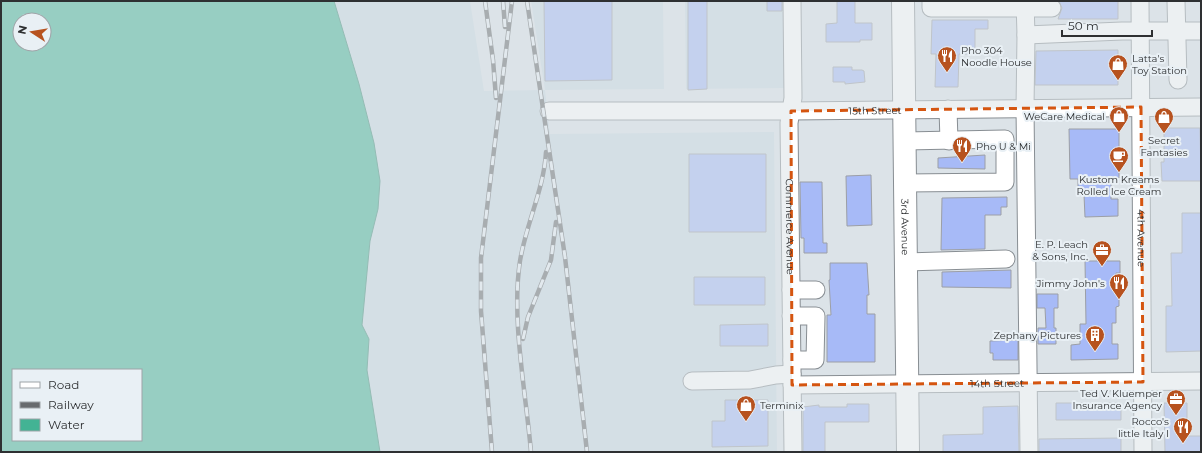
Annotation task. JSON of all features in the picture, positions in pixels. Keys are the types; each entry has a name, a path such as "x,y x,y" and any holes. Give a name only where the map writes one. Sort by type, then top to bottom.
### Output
{"main road":[{"name":"3rd Avenue","path":"904,1 908,452"}],"street":[{"name":"Commerce Avenue","path":"792,1 793,98 789,123 793,452"},
{"path":"931,1 931,8 1025,5 1052,8"},
{"name":"4th Avenue","path":"1140,1 1143,452"},
{"path":"1176,1 1178,80"},
{"path":"1025,5 1029,452"},
{"path":"1026,35 1139,31 1201,31"},
{"name":"15th Street","path":"549,111 791,111 1201,107"},
{"path":"948,109 949,141"},
{"path":"905,141 1005,139 1005,182 905,183"},
{"path":"906,262 1006,259"},
{"path":"791,290 816,290"},
{"path":"692,381 750,380 792,373 815,360 816,316 791,316"},
{"name":"14th Street","path":"792,373 907,384 1201,381"}],"highlighted area":[{"path":"1141,107 1143,382 792,385 791,111"}],"shaded area":[{"path":"334,1 470,1 484,91 545,90 550,134 774,132 777,452 380,452 367,370 369,339 362,325 370,241 378,209 374,143 359,84"},
{"path":"531,1 663,1 664,89 545,90"},
{"path":"685,1 784,1 785,88 686,89"}],"water":[{"path":"1,1 334,1 359,84 374,143 380,181 378,209 370,241 362,325 369,339 367,370 380,452 1,452"}],"building":[{"path":"544,1 612,1 612,80 545,81"},
{"path":"688,1 707,1 707,89 688,90"},
{"path":"767,1 782,1 782,11 767,11"},
{"path":"837,1 855,1 855,23 872,23 872,40 860,40 860,42 826,42 826,24 837,23"},
{"path":"1059,1 1118,1 1118,19 1058,19 1062,8"},
{"path":"932,20 988,20 988,29 975,29 975,54 959,54 958,87 935,87 936,54 931,54"},
{"path":"1118,50 1118,85 1035,85 1036,51"},
{"path":"833,67 852,67 852,70 862,70 864,71 865,82 845,84 845,82 833,82"},
{"path":"1164,128 1200,128 1201,181 1162,181 1161,162 1164,162"},
{"path":"1069,129 1119,129 1119,178 1111,178 1111,199 1118,199 1118,216 1085,217 1084,195 1078,195 1078,179 1070,179"},
{"path":"689,154 766,154 766,232 689,232"},
{"name":"Pho U & Mi","path":"985,155 985,169 938,168 938,158"},
{"path":"871,175 872,225 847,226 846,176"},
{"path":"800,182 822,182 823,243 827,243 827,253 804,253 804,238 801,238"},
{"path":"1007,197 1007,207 1001,207 1001,215 985,215 985,249 941,250 942,198"},
{"path":"1182,213 1201,213 1201,351 1166,352 1166,306 1172,306 1171,253 1182,253"},
{"path":"1085,261 1120,261 1120,273 1116,273 1116,294 1119,294 1119,306 1116,307 1116,323 1112,323 1112,344 1118,344 1118,359 1071,360 1071,345 1080,344 1080,324 1086,324"},
{"path":"830,263 867,263 869,295 867,295 867,314 875,314 875,362 827,362 827,315 831,315 829,280"},
{"path":"1011,270 1011,288 942,287 942,272"},
{"path":"694,277 765,277 765,305 694,305"},
{"path":"1037,294 1058,294 1058,308 1054,308 1056,344 1038,344 1038,328 1046,328 1045,308 1037,308"},
{"path":"768,324 768,346 720,346 720,325"},
{"path":"1018,340 1018,360 993,360 993,353 990,353 990,341"},
{"name":"Terminix","path":"725,400 768,400 768,446 712,447 712,421 725,421"},
{"path":"1056,403 1121,403 1121,420 1056,420"},
{"path":"1164,403 1187,403 1187,436 1201,436 1201,452 1165,452"},
{"path":"847,404 869,404 869,422 825,422 825,452 803,452 803,407 819,405 819,407 847,407"},
{"path":"1018,406 1019,452 943,452 943,435 983,434 983,407"},
{"path":"1121,438 1121,452 1039,452 1039,439"}],"railway":[{"path":"485,1 493,60 496,98"},
{"path":"503,1 505,27"},
{"path":"492,452 481,311 481,258 512,1"},
{"path":"527,1 565,257 587,452"},
{"path":"531,452 518,331 518,283 520,261 526,234 542,179 546,152"},
{"path":"523,339 528,317 551,260 556,222"}],"place":[{"name":"Pho 304 Noodle House","path":"947,73"},
{"name":"Latta's Toy Station","path":"1118,81"},
{"name":"WeCare Medical","path":"1119,133"},
{"name":"Secret Fantasies","path":"1164,134"},
{"name":"Pho U & Mi","path":"962,163"},
{"name":"Kustom Kreams Rolled Ice Cream","path":"1119,173"},
{"name":"E. P. Leach & Sons, Inc.","path":"1102,267"},
{"name":"Jimmy John's","path":"1119,300"},
{"name":"Zephany Pictures","path":"1095,352"},
{"name":"Ted V. Kluemper Insurance Agency","path":"1176,416"},
{"name":"Terminix","path":"746,422"},
{"name":"Rocco's little Italy I","path":"1183,444"}]}
